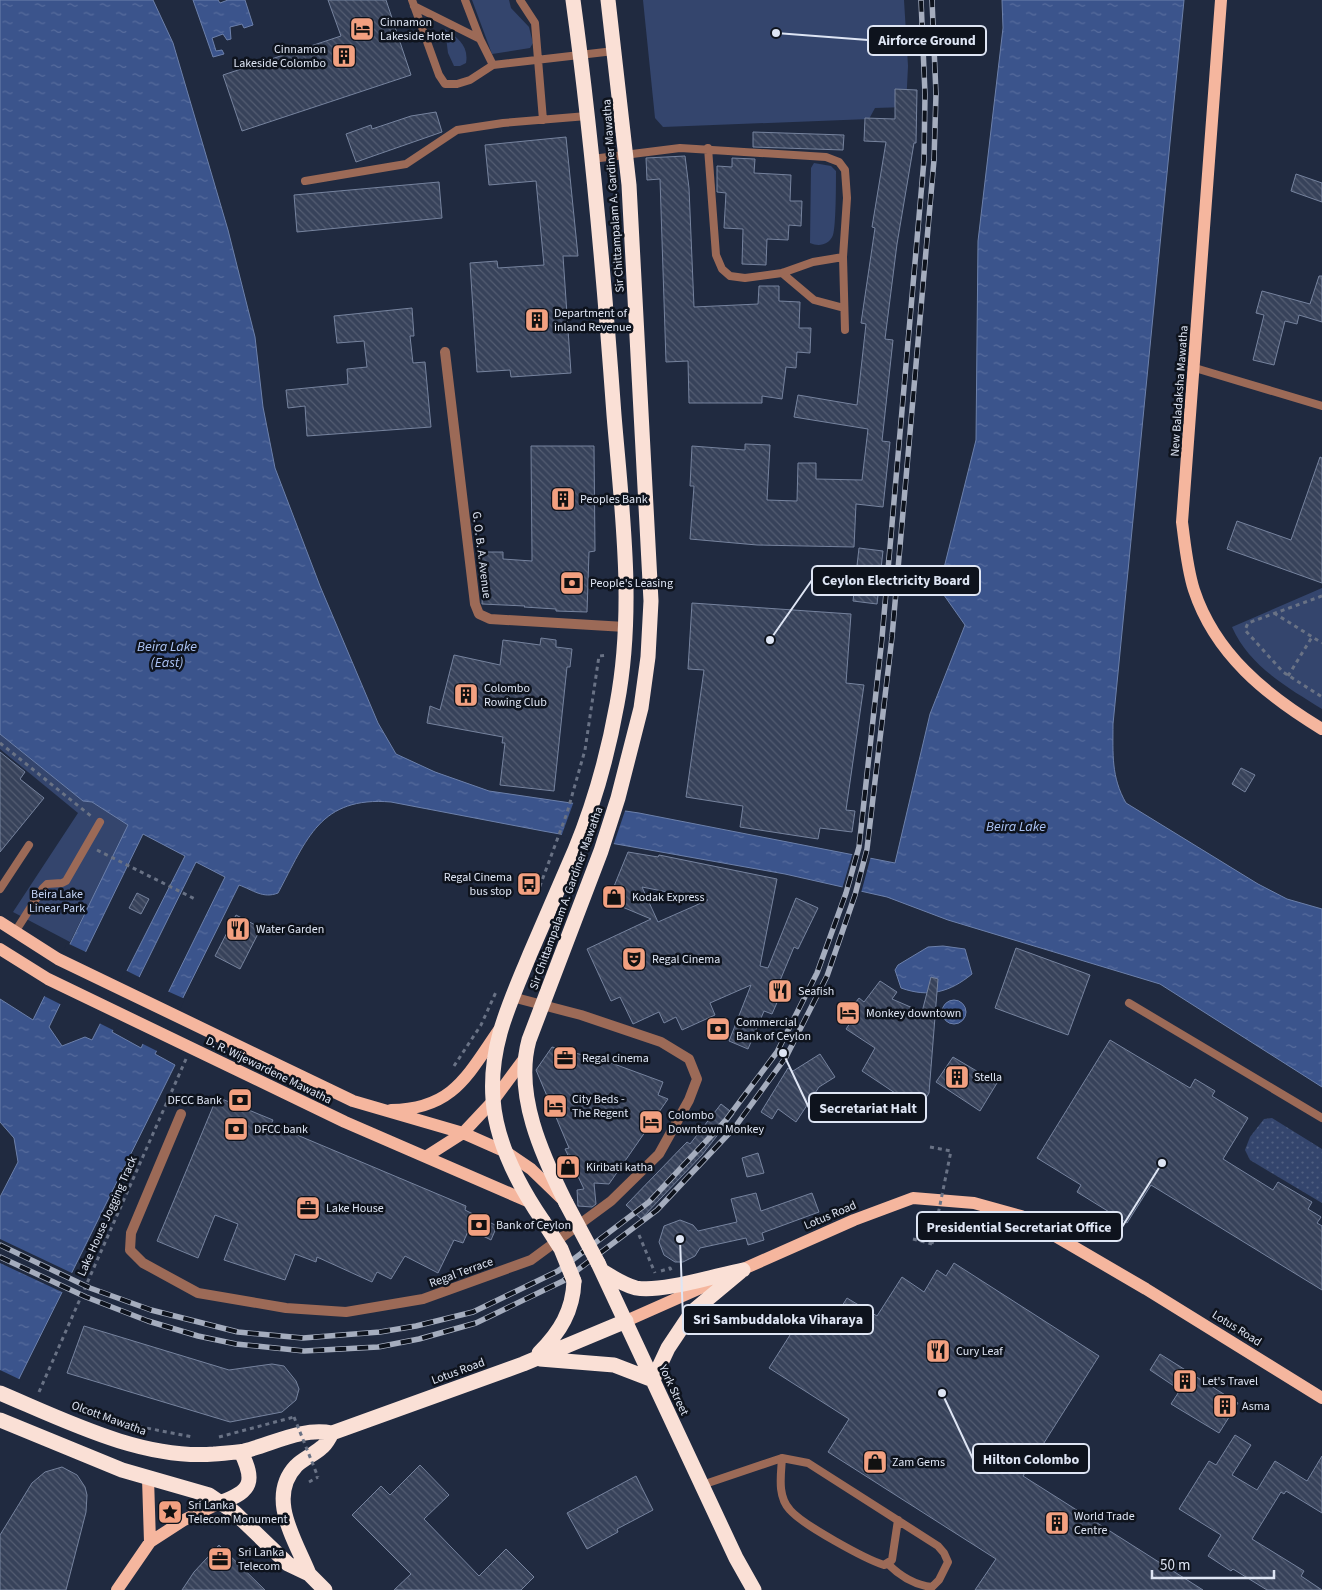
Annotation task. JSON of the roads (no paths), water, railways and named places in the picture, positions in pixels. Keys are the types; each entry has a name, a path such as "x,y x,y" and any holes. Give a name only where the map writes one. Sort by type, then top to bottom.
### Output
{"highway":[{"name":"Sir Chittampalam A. Gardiner Mawatha","path":"533,1359 554,1339 567,1317 574,1281 561,1249 532,1203 506,1152 498,1128 493,1101 493,1077 499,1030 577,845 596,794 617,705 626,626 626,561 599,210 573,0"},
{"name":"Sir Chittampalam A. Gardiner Mawatha","path":"524,1059 602,850 618,798 641,708 648,656 652,601 626,153 608,0"},
{"name":"York Street","path":"524,1059 526,1085 534,1126 546,1162 600,1267 702,1485 754,1590"},
{"path":"600,1267 622,1283 637,1288 653,1288 743,1270"},
{"path":"533,1359 614,1365 653,1380 668,1348 692,1312 743,1270"},
{"name":"Lotus Road","path":"241,1452 316,1430 332,1433 533,1359 626,1321"},
{"name":"Olcott Mawatha","path":"0,1393 145,1448 199,1455 241,1452"},
{"path":"0,1420 114,1467 196,1490 222,1502 288,1564 309,1574 325,1590"},
{"name":"Lotus Road","path":"309,1574 288,1522 282,1492 291,1472 307,1457 322,1448 332,1433"},
{"path":"222,1502 237,1497 246,1488 250,1474 241,1452"}],"main road":[{"name":"New Baladaksha Mawatha","path":"1221,0 1182,522 1193,589 1211,629 1236,664 1282,705 1322,729"},
{"name":"D. R. Wijewardene Mawatha","path":"0,922 58,959 353,1101 463,1133 506,1152 532,1169 566,1203"},
{"name":"D. R. Wijewardene Mawatha","path":"0,949 48,979 345,1122 532,1203"},
{"path":"382,1110 415,1109 438,1102 458,1086 499,1030"},
{"path":"427,1156 463,1133 493,1101 524,1059"},
{"name":"Lotus Road","path":"626,1321 854,1220 913,1198 974,1204 1021,1216 1146,1289 1322,1398"},
{"path":"148,1478 150,1542"},
{"path":"117,1590 150,1542 191,1516 222,1502"}],"street":[{"name":"G. O. B. A. Avenue","path":"445,352 475,604 479,614 490,619 626,626"},
{"name":"Regal Terrace","path":"181,1114 131,1233 130,1250 143,1264 198,1292 286,1308 346,1312 423,1299 531,1260 611,1201 659,1154 689,1100 697,1079 688,1059 661,1042 543,1004 512,996"}],"lane":[{"path":"465,0 480,39 493,65"},
{"path":"520,0 535,23 544,120"},
{"path":"413,3 480,39"},
{"path":"413,3 439,75 446,84 457,84 470,80 493,65 539,58 615,51"},
{"path":"305,181 406,164 457,130 587,116"},
{"path":"592,159 626,153 680,148 708,148 826,157 839,162 845,170 847,198 842,257 844,330"},
{"path":"708,148 716,255 722,269 730,276 745,278 782,274 813,262 842,257"},
{"path":"782,274 814,300 844,308"},
{"path":"1194,368 1322,406"},
{"path":"15,932 47,884 66,881 100,822"},
{"path":"0,889 29,845"},
{"path":"1130,1003 1322,1118"},
{"path":"702,1485 782,1458 808,1464 938,1546 948,1562 939,1580 932,1587 921,1586 908,1580 888,1564 880,1564 817,1530 789,1510 780,1488 782,1458"},
{"path":"888,1564 892,1560 898,1520"}],"water":[{"path":"0,0 153,0 173,43 228,230 255,337 263,407 275,468 320,586 378,723 396,754 435,772 489,791 639,813 895,863 930,714 965,625 939,588 976,440 978,241 1003,28 1002,0 1184,0 1113,724 1115,774 1126,803 1258,884 1287,899 1322,909 1322,1087 1160,984 948,920 887,897 785,874 391,802 367,802 347,806 332,814 319,825 298,855 278,893 273,895 263,894 239,885 155,1054 175,1065 0,1417 0,1197 18,1162 14,1138 0,1122 0,999 33,1020 128,825 92,802 83,801 0,734","holes":["143,834 185,856 92,1040 85,1037 62,1046 49,1027","196,862 225,877 141,1048 112,1032"]},
{"path":"193,0 218,0 220,3 228,0 245,0 253,25 244,28 242,24 230,27 231,39 227,40 223,34 212,38 216,51 222,50 224,54 213,57"},
{"path":"943,946 965,949 972,974 956,985 930,993 921,993 901,988 895,970 898,965 928,947"},
{"path":"954,1000 962,1004 966,1012 962,1020 954,1024 946,1020 942,1012 946,1004"}],"railway":[{"path":"0,1245 90,1288 151,1310 238,1332 303,1338 380,1332 416,1326 473,1312 558,1271 649,1202 726,1120 777,1052 817,973 846,893 859,847 882,638 924,160 925,94 921,0"},
{"path":"0,1257 86,1297 148,1321 198,1336 236,1344 304,1351 378,1347 419,1339 476,1323 563,1281 657,1210 735,1127 786,1057 827,976 855,895 867,849 892,637 934,160 936,94 932,0"}],"place":[{"name":"Cinnamon Lakeside Hotel","path":"362,29"},
{"name":"Airforce Ground","path":"776,33"},
{"name":"Cinnamon Lakeside Colombo","path":"344,56"},
{"name":"Department of inland Revenue","path":"537,320"},
{"name":"Peoples Bank","path":"563,499"},
{"name":"People's Leasing","path":"572,583"},
{"name":"Ceylon Electricity Board","path":"770,640"},
{"name":"Colombo Rowing Club","path":"466,695"},
{"name":"Regal Cinema bus stop","path":"529,884"},
{"name":"Kodak Express","path":"614,897"},
{"name":"Water Garden","path":"238,929"},
{"name":"Regal Cinema","path":"634,959"},
{"name":"Seafish","path":"780,991"},
{"name":"Monkey downtown","path":"848,1013"},
{"name":"Commercial Bank of Ceylon","path":"718,1029"},
{"name":"Secretariat Halt","path":"783,1053"},
{"name":"Regal cinema","path":"565,1058"},
{"name":"Stella","path":"957,1077"},
{"name":"DFCC Bank","path":"240,1100"},
{"name":"City Beds - The Regent","path":"555,1106"},
{"name":"Colombo Downtown Monkey","path":"651,1122"},
{"name":"DFCC bank","path":"236,1129"},
{"name":"Presidential Secretariat Office","path":"1162,1163"},
{"name":"Kiribati katha","path":"568,1167"},
{"name":"Lake House","path":"308,1208"},
{"name":"Bank of Ceylon","path":"479,1225"},
{"name":"Sri Sambuddaloka Viharaya","path":"680,1239"},
{"name":"Cury Leaf","path":"938,1351"},
{"name":"Let's Travel","path":"1185,1381"},
{"name":"Hilton Colombo","path":"942,1393"},
{"name":"Asma","path":"1225,1406"},
{"name":"Zam Gems","path":"875,1462"},
{"name":"Sri Lanka Telecom Monument","path":"170,1512"},
{"name":"World Trade Centre","path":"1057,1523"},
{"name":"Sri Lanka Telecom","path":"220,1559"}],"water label":[{"name":"Beira Lake (East)","path":"167,654"},
{"name":"Beira Lake","path":"1016,826"}],"park label":[{"name":"Beira Lake Linear Park","path":"57,901"}]}
